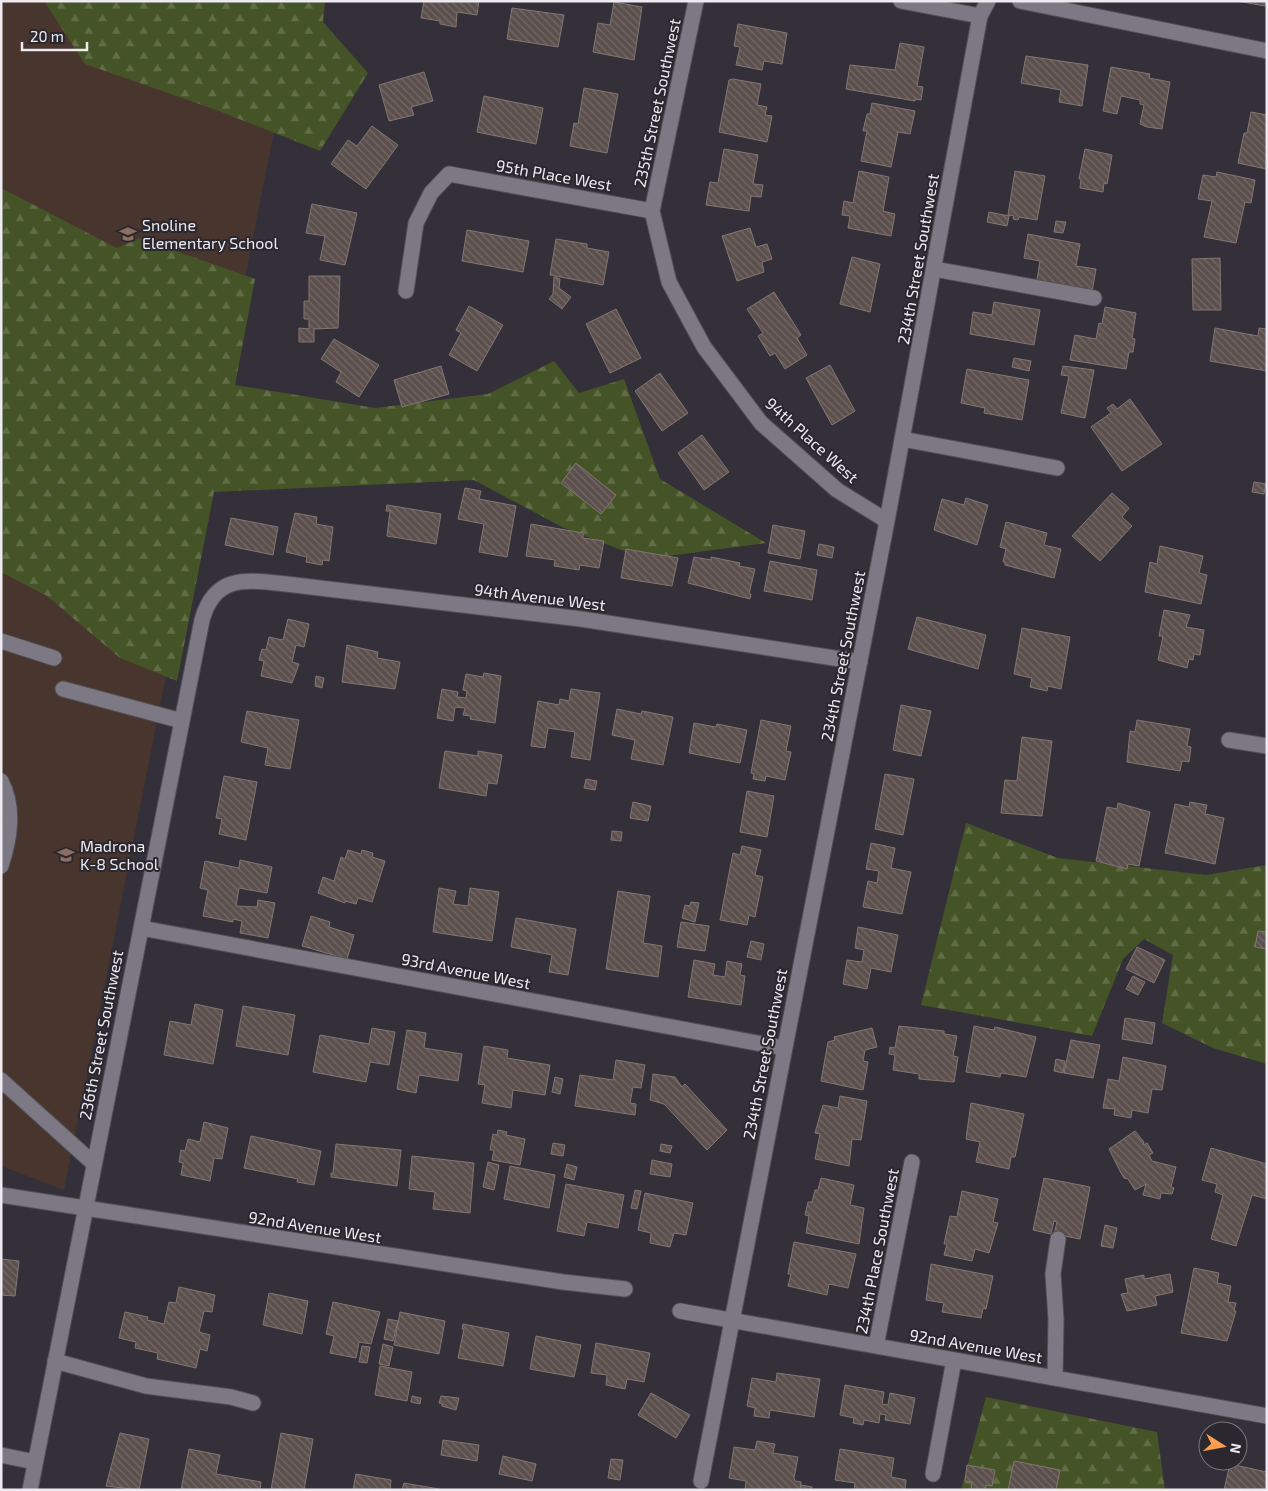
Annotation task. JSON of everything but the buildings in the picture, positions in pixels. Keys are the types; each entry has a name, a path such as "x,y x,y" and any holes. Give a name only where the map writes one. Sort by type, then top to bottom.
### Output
{"street":[{"name":"235th Street Southwest","path":"652,211 696,1"},
{"path":"901,1 980,16"},
{"name":"234th Street Southwest","path":"701,1482 887,521 980,16 988,1"},
{"path":"1020,1 1267,51"},
{"name":"95th Place West","path":"406,291 416,222 431,193 449,174 652,211"},
{"name":"94th Place West","path":"652,211 669,282 704,347 761,423 836,490 887,521"},
{"path":"934,269 1094,298"},
{"path":"902,439 1057,468"},
{"name":"94th Avenue West","path":"216,591 240,581 286,584 581,619 860,662"},
{"name":"236th Street Southwest","path":"30,1490 93,1163 202,620 206,605 216,591"},
{"path":"1,641 54,658"},
{"path":"63,689 182,721"},
{"path":"1229,740 1267,746"},
{"path":"1,781 10,805 10,825 3,854"},
{"name":"93rd Avenue West","path":"141,928 784,1048"},
{"path":"1,1080 93,1163"},
{"name":"234th Place Southwest","path":"876,1346 912,1162"},
{"name":"92nd Avenue West","path":"1,1195 85,1210 563,1282 625,1289"},
{"path":"1055,1378 1053,1274 1058,1239"},
{"name":"92nd Avenue West","path":"680,1311 1267,1416"},
{"path":"933,1474 954,1360"},
{"path":"55,1361 146,1386 231,1397 253,1403"},
{"path":"1,1455 36,1462"}],"shaded area":[{"path":"1,1 300,1 64,1190 1,1166"}],"green space":[{"path":"44,1 325,1 323,22 368,73 320,151 219,111 85,64"},
{"path":"1,188 117,248 139,238 255,279 235,385 375,408 488,394 554,361 579,393 624,379 660,479 766,543 645,559 564,528 474,480 214,492 177,681 120,658 47,596 1,572"},
{"path":"966,823 1058,858 1206,875 1267,865 1267,1064 1213,1048 1162,1023 1173,955 1144,939 1123,959 1092,1036 921,1005"},
{"path":"986,1397 1157,1432 1165,1490 961,1490"}],"place":[{"name":"Snoline Elementary School","path":"128,234"},
{"name":"Madrona K-8 School","path":"66,855"}]}
